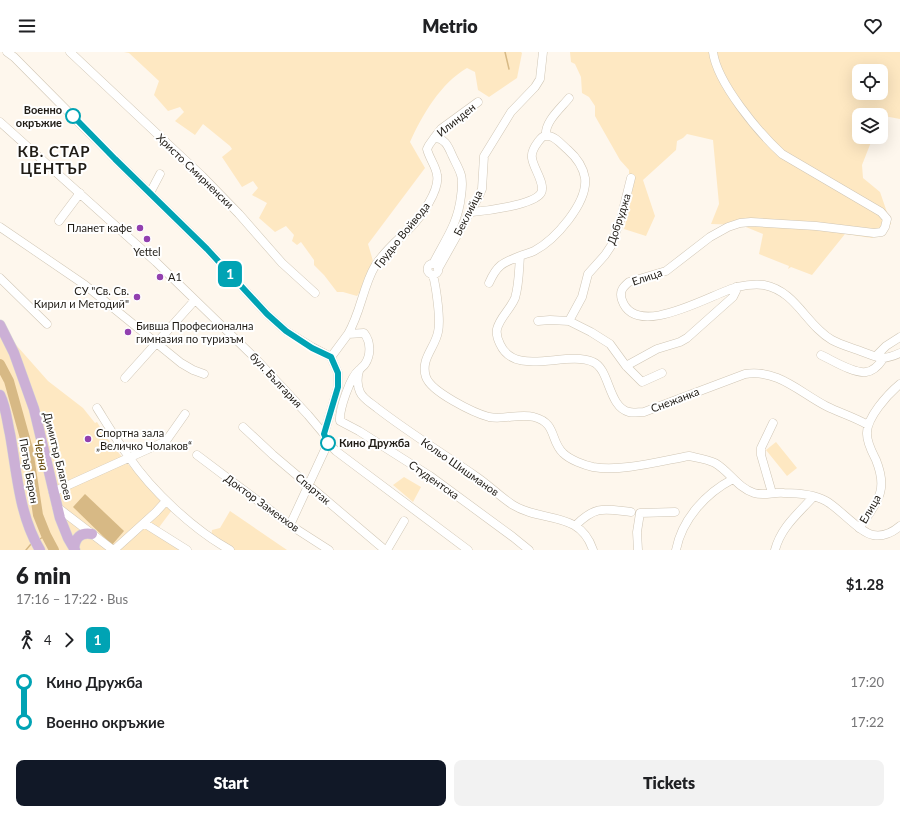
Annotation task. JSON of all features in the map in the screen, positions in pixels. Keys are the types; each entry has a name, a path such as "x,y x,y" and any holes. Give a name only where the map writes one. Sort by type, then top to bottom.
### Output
{"main road":[{"name":"Димитър Благоев","path":"0,325 14,353 34,409 57,507"},
{"name":"Петър Берон","path":"0,395 5,409 26,519 40,550"},
{"name":"Петър Берон","path":"57,507 63,528 74,549"},
{"path":"74,549 75,540 79,536 84,534 92,534"}],"street":[{"path":"7,52 14,55 115,159 207,249 242,288 281,326 312,348 332,358 338,373 338,387 324,434"},
{"name":"Христо Смирненски","path":"70,52 202,176 239,214 282,263 315,293"},
{"name":"Беклийца","path":"435,269 472,212 482,189 484,156 511,112 535,87 540,79 542,52"},
{"name":"Елица","path":"713,52 718,71 722,79 744,111 772,144 782,154 881,212 887,218 885,227 882,232 874,233 816,226 751,222 733,225 710,237 666,271 629,282 624,286 621,294 623,302 631,311 640,316 653,316 679,310 736,287 764,285 774,288 796,303 816,327 831,339 879,358"},
{"path":"546,136 546,128 549,123 569,98"},
{"name":"Илинден","path":"434,138 441,129 478,102"},
{"name":"бул. България","path":"0,122 156,262 255,358 308,415 324,434 328,443 336,451 468,550"},
{"path":"472,212 488,211 520,204 531,201 541,194 541,183 531,158 538,142 546,136 554,138 572,153 581,166 584,177 584,185 578,205 570,217 560,229 534,251 504,262 496,270 489,283"},
{"path":"434,138 445,141 461,175 463,184 455,225 435,269 438,332 425,361 425,373 430,383 440,392 463,405 489,416 499,418 523,416 535,417 543,421 552,429 557,445 563,453 574,460 591,466 607,469 689,456 702,458 717,464 745,489 753,493 764,494 785,492 813,497 825,501 870,535 880,536 891,533 900,526"},
{"name":"Грудьо Войвода","path":"348,334 355,323 374,268 379,259 411,227 435,191 437,186 437,174 428,149 434,138"},
{"path":"150,193 160,174"},
{"name":"Добруджа","path":"569,321 582,297 588,274 612,246 631,178"},
{"path":"59,221 80,193"},
{"path":"0,227 85,285 181,363 204,374"},
{"name":"Снежанка","path":"520,256 517,288 514,299 501,318 497,330 498,339 502,349 510,356 524,362 558,359 580,359 592,362 598,365 615,401 620,407 628,412 644,412 754,372 769,375 790,383 811,398 868,425"},
{"path":"0,278 47,324"},
{"path":"626,366 657,349 687,338 733,296 736,291 736,287"},
{"path":"125,378 194,300"},
{"path":"538,321 569,321 591,332 610,344 626,366 642,382 662,373"},
{"path":"332,358 348,334 364,334 367,338 370,349 365,364 359,370"},
{"path":"821,355 855,371 871,371 878,366 879,358 886,346 900,337"},
{"path":"879,358 900,353"},
{"name":"Кольо Шишманов","path":"359,370 358,386 363,397 409,432 476,476 513,505 527,511 576,525"},
{"name":"Студентска","path":"359,370 353,377 344,402 340,421 359,431 430,476 529,550"},
{"path":"868,425 875,412 900,384"},
{"path":"97,408 129,457 166,501 206,534 230,550"},
{"path":"53,492 166,441 185,414"},
{"path":"772,493 760,455 761,448 773,423"},
{"name":"Елица","path":"859,528 868,516 880,492 881,476 879,467 868,442 866,433 868,425"},
{"name":"Спартак","path":"243,427 308,486 386,550"},
{"path":"290,525 328,443"},
{"name":"Доктор Заменхов","path":"197,455 290,525 329,550"},
{"path":"676,550 682,531 695,509 721,485 733,479"},
{"path":"775,550 782,532 790,521 813,497"},
{"path":"114,550 166,501"},
{"name":"Димитър Благоев","path":"57,507 114,550"},
{"path":"593,550 585,535 576,525 584,517 598,510 609,509 631,512"},
{"path":"638,550 637,532 640,513 675,512"},
{"path":"386,550 404,521"},
{"path":"144,522 187,550"}],"shaded area":[{"path":"124,52 522,53 517,78 489,97 478,90 475,72 467,68 449,82 433,100 420,121 410,142 425,168 368,244 373,261 362,293 359,293 357,296 337,292 314,265 314,260 301,242 297,245 292,241 294,235 286,226 275,232 259,218 267,203 252,195 258,188 253,181 242,187 222,157 232,149 230,146 203,124 195,135 175,121 184,112 180,107 168,111 154,95 159,81 129,53"},
{"path":"570,52 900,52 900,119 888,117 888,108 852,108 852,144 870,144 862,165 863,178 880,192 891,224 872,238 845,234 812,275 791,267 788,269 789,266 759,254 763,234 741,225 711,224 719,204 713,140 687,134 677,141 676,150 643,180 655,216 646,236 624,229 629,211 629,170 620,160 595,116 595,106 589,97 582,93 581,77 575,64 571,62"},
{"path":"0,322 17,346 48,381 83,408 95,423 97,422 104,434 122,457 172,510 154,534 179,550 0,550"},
{"path":"776,442 797,468 787,476 766,450"},
{"path":"404,477 421,487 413,502 393,485"},
{"path":"85,494 124,531 112,545 73,507"},
{"path":"230,511 287,550 231,550 211,538 212,530 220,528"}],"waterway":[{"path":"505,52 509,69"},
{"name":"Черна","path":"0,364 9,381 28,449 38,515 54,550"},
{"name":"Черна","path":"40,539 46,535"},
{"path":"26,550 31,544"}],"bus line":[{"name":"1","path":"73,116 207,249 267,314 286,331 312,348 331,357 338,373 338,387 324,434 328,443"}],"place":[{"name":"Военно окръжие","path":"73,116"},
{"name":"Планет кафе","path":"140,228"},
{"name":"Yettel","path":"147,239"},
{"name":"A1","path":"160,277"},
{"name":"СУ \"Св. Св. Кирил и Методий\"","path":"137,297"},
{"name":"Бивша Професионална гимназия по туризъм","path":"128,332"},
{"name":"Спортна зала „Величко Чолаков“","path":"88,439"},
{"name":"Кино Дружба","path":"328,443"}],"district":[{"name":"КВ. СТАР ЦЕНТЪР","path":"54,160"}]}
